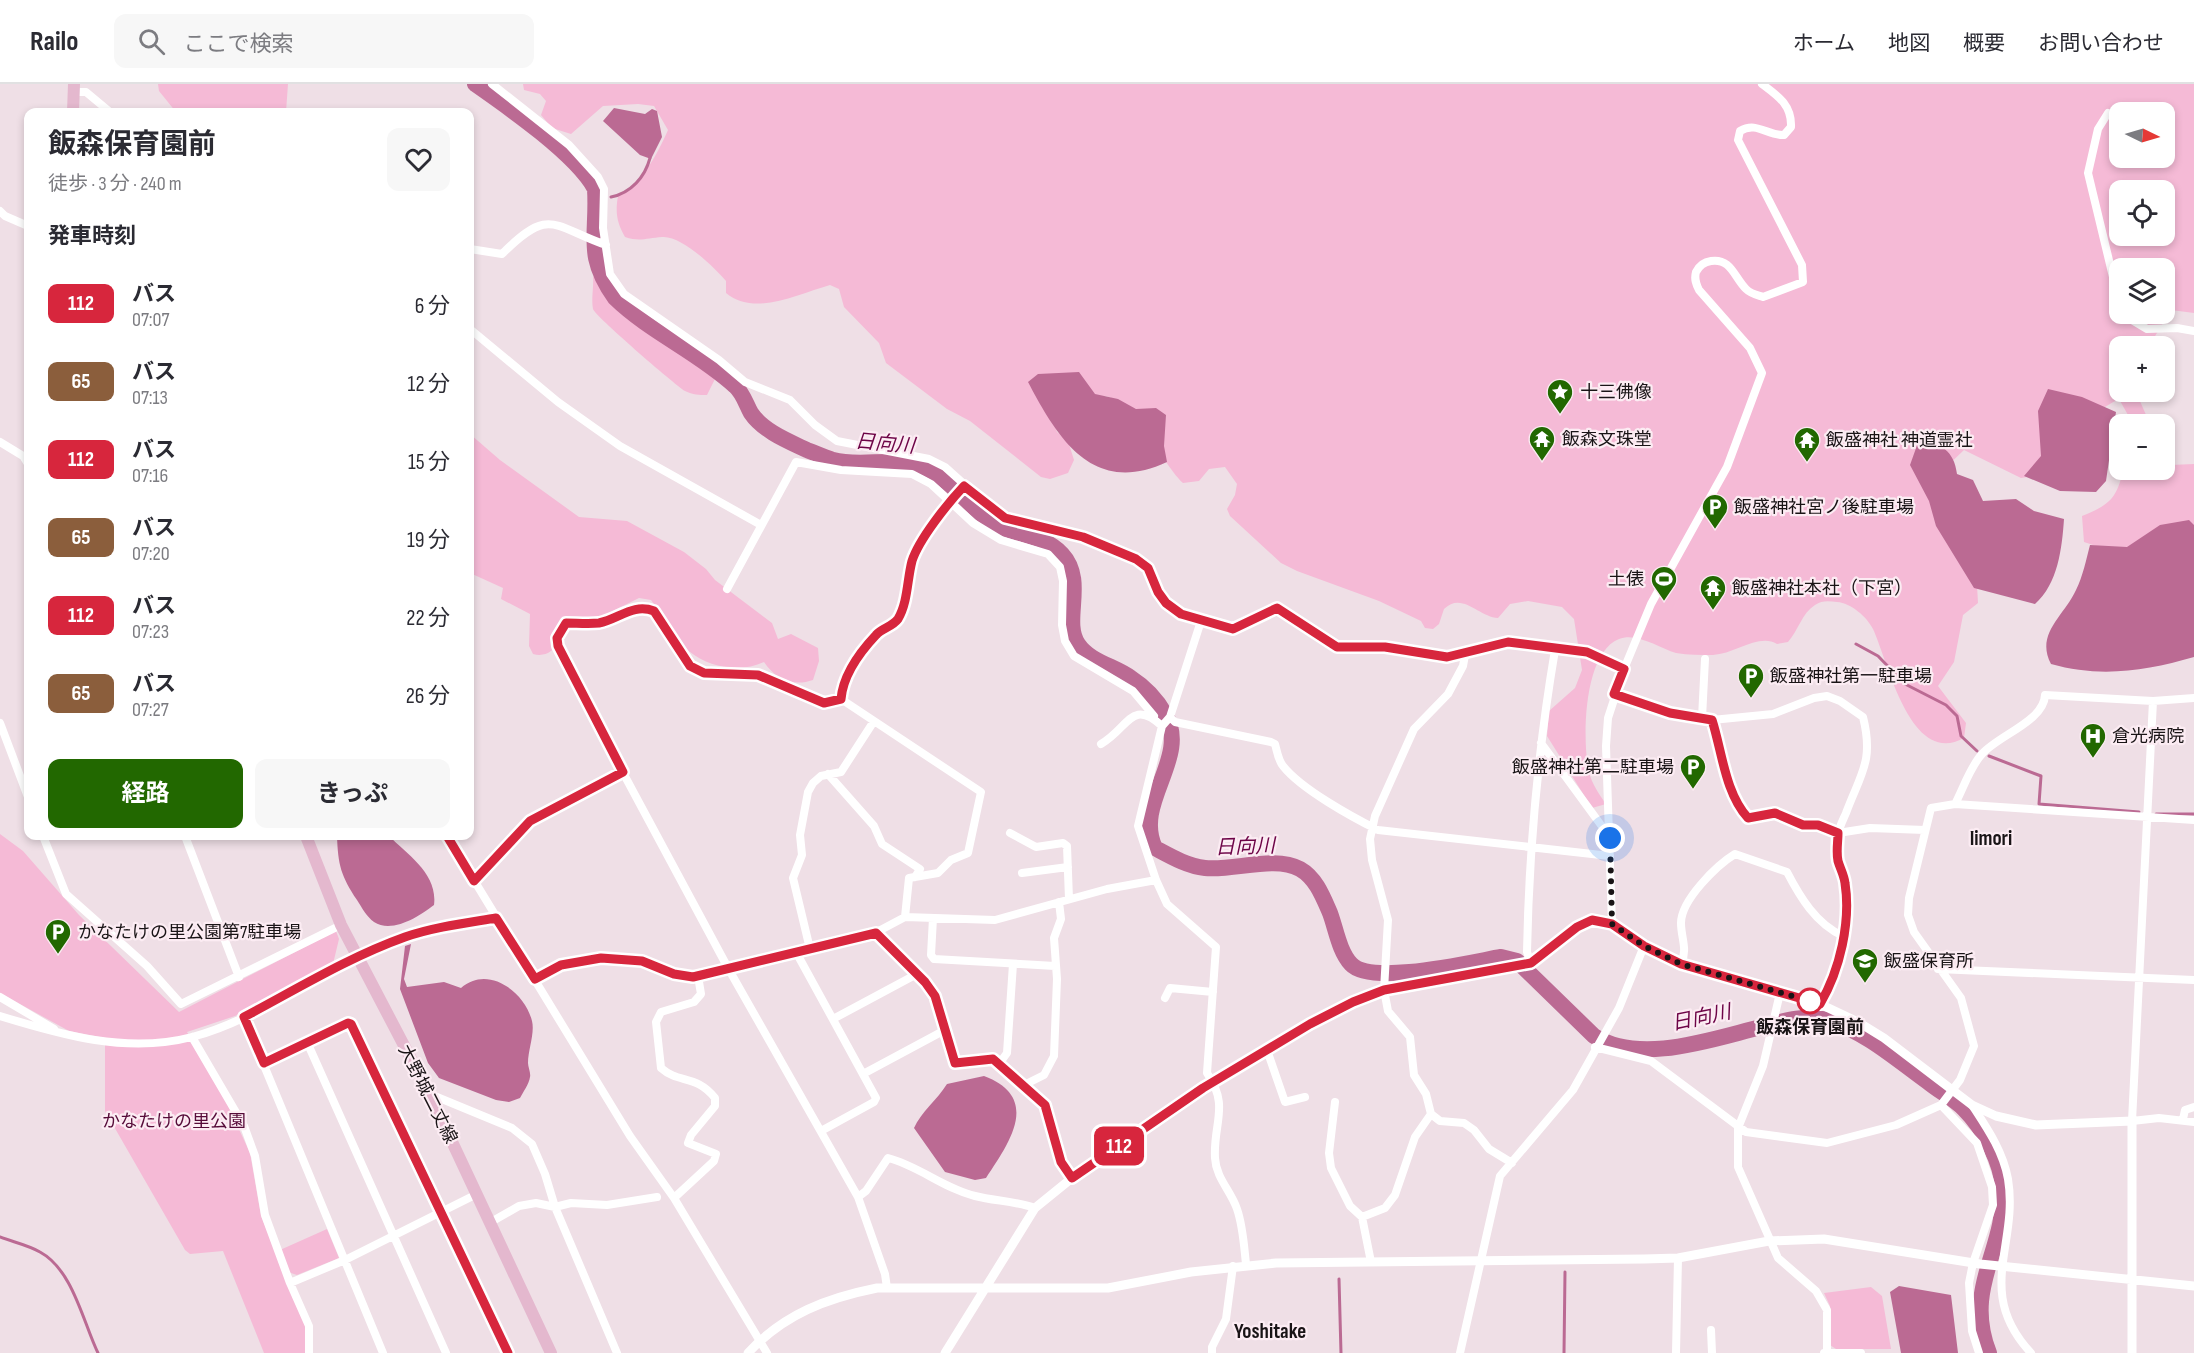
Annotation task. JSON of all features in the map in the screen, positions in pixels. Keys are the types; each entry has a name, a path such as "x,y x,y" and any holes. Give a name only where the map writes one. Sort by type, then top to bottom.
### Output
{"main road":[{"path":"73,108 74,88"},
{"name":"大野城二丈線","path":"308,840 341,925 432,1099 551,1353"}],"street":[{"path":"492,84 569,145 598,177 604,189 603,216 610,274 624,294 718,360 745,382 790,400 837,441 929,459 945,467 964,486 1005,518 1088,538 1136,559 1148,568 1158,592 1166,603 1181,614 1201,621 1233,629 1277,608 1337,647 1385,647 1447,657 1465,655 1508,642 1555,650 1587,652 1624,669"},
{"path":"1612,924 1606,746 1608,718 1614,694 1651,604 1727,467 1762,373 1750,348 1700,291 1695,280 1697,270 1703,263 1712,260 1724,262 1732,268 1746,289 1764,297 1803,282 1802,265 1738,140 1740,131 1748,127 1757,127 1777,135 1784,135 1791,127 1792,115 1787,105 1762,84"},
{"path":"74,88 86,92 105,108"},
{"path":"2108,113 2098,129 2088,173 2109,260"},
{"path":"0,211 24,224"},
{"path":"474,250 502,254 530,230 549,223 559,224 606,245"},
{"path":"2139,324 2147,329 2177,328 2194,331"},
{"path":"474,331 558,402 620,446 761,525"},
{"path":"0,442 24,458"},
{"path":"727,589 796,462 841,470 912,474 931,484 973,524 1001,540 1048,554 1060,567 1062,574 1062,625 1065,641 1074,656 1132,692 1162,726"},
{"path":"841,699 842,687 856,662 877,633 895,623 903,611 913,559 948,502 964,486"},
{"path":"887,1288 885,1274 858,1197 728,968 558,646 557,638 566,623 600,622 633,609 646,608 654,611 690,666 704,673 758,675 824,703 841,699 981,792 968,853 951,860 938,873 909,878 905,918"},
{"path":"1201,621 1170,717 1162,726 1138,826 1156,880 1167,904 1216,947 1207,1073 1218,1090 1220,1115 1215,1158 1217,1173 1237,1210 1246,1264"},
{"path":"1529,963 1527,952 1531,846 1541,743 1555,650"},
{"path":"1465,655 1463,666 1448,694 1413,729 1375,816 1370,839 1372,860 1388,920 1384,986 1388,1011 1410,1037 1414,1075 1426,1094 1431,1114 1440,1121 1464,1123 1474,1130 1489,1149 1512,1163"},
{"path":"1702,718 1705,659"},
{"path":"1614,694 1670,713 1712,720 1773,714 1814,698 1827,696 1840,701 1863,717 1869,755 1838,833 1838,859 1845,881 1846,900 1842,948 1820,1004"},
{"path":"1955,804 1981,755 2036,715 2045,704 2045,695 2153,701 2194,698"},
{"path":"2132,1353 2132,1121 2153,701"},
{"path":"1101,744 1133,716 1142,713 1154,717"},
{"path":"1170,717 1175,722 1271,741 1275,744 1285,768 1327,801 1359,822 1373,828 1610,856"},
{"path":"1712,720 1734,794 1748,818 1775,813 1803,825 1818,825 1838,833 1870,828 1926,830"},
{"path":"810,949 793,878 802,855 800,834 808,792 821,776 841,772 874,721"},
{"path":"0,723 24,786"},
{"path":"1541,743 1610,838"},
{"path":"474,881 530,821 623,772"},
{"path":"828,774 874,826 882,844 920,869 915,877"},
{"path":"1595,1047 1651,1061 1716,1107 1738,1128 1746,1132 1827,1143 1896,1125 1941,1105 1970,1062 1974,1046 1961,999 1914,932 1908,915 1909,898 1931,808 1955,804 2194,820"},
{"path":"1010,833 1036,847 1063,843 1067,846 1069,899"},
{"path":"45,840 66,894 123,942 168,988 181,1005 341,925"},
{"path":"187,840 238,977"},
{"path":"449,840 630,1136 674,1198 767,1353"},
{"path":"1681,964 1686,955 1681,921 1687,905 1721,862 1735,854 1787,872 1800,897 1828,930 1842,936"},
{"path":"1022,873 1068,867"},
{"path":"535,979 561,965 601,958 642,961 674,974 698,976 876,933 905,918 995,920 1069,899 1156,880"},
{"path":"1024,1085 1044,1075 1054,1056 1056,966 1054,938 1061,920 1059,902"},
{"path":"0,1017 103,1042 153,1042 192,1037 244,1017 357,958 406,937 442,927 496,918"},
{"path":"933,918 930,955 934,959 1056,966"},
{"path":"945,1353 1035,1208 1072,1178 1213,1082 1384,986 1529,963 1577,927 1592,920 1612,924 1644,946 1681,964 1820,1004 1858,1022 1884,1038 1972,1105 1996,1116 2036,1125 2183,1119 2194,1122"},
{"path":"876,933 917,974 935,996 955,1063 987,1058 999,1064 1045,1105 1061,1162 1072,1178"},
{"path":"1460,1353 1500,1176 1573,1090 1595,1047 1619,1008 1644,946"},
{"path":"796,952 876,1098 874,1102 820,1131"},
{"path":"999,1064 1007,1053 1013,963"},
{"path":"1938,969 2194,980"},
{"path":"833,1020 917,974"},
{"path":"674,1198 714,1161 716,1154 688,1143 691,1135 715,1106 715,1098 695,1080 669,1075 661,1068 656,1022 661,1012 694,1002 701,994 698,976"},
{"path":"1166,998 1170,988 1213,992"},
{"path":"1780,993 1763,1066 1738,1128 1738,1167 1778,1258 1816,1291 1827,1310 1825,1353 1861,1353"},
{"path":"0,998 58,1032"},
{"path":"244,1017 383,1353"},
{"path":"264,1063 348,1023 351,1024 508,1353"},
{"path":"863,1074 945,1030"},
{"path":"192,1037 244,1126 255,1156 265,1215 290,1283 309,1326 309,1353"},
{"path":"307,1042 446,1353"},
{"path":"1267,1050 1285,1102 1305,1097"},
{"path":"432,1099 437,1097 512,1128 532,1144 545,1174 555,1208 617,1353"},
{"path":"1335,1102 1329,1152 1331,1168 1350,1206 1362,1217 1371,1262"},
{"path":"1941,1105 1977,1143 1992,1187 1993,1205 1976,1264 1970,1295 1972,1331 1978,1353"},
{"path":"1972,1105 1999,1150 2008,1178 2009,1200 1999,1267 2000,1288 2005,1311 2018,1339 2031,1353"},
{"path":"2183,1119 2185,1110 2194,1107"},
{"path":"1362,1217 1385,1208 1395,1196 1415,1137 1431,1114"},
{"path":"858,1197 866,1191 888,1158 905,1162 935,1181 974,1196 1035,1208"},
{"path":"290,1283 345,1260 477,1194"},
{"path":"491,1222 519,1206 536,1203 555,1208 571,1203 626,1204 657,1197"},
{"path":"748,1353 759,1341 794,1315 840,1296 887,1288 1108,1288 1246,1264 1678,1258 1769,1241 1824,1239 1999,1267 2194,1286"},
{"path":"1676,1353 1678,1258"},
{"path":"1212,1353 1212,1347 1226,1319 1233,1266"},
{"path":"1710,1330 1712,1353"}],"green space":[{"path":"158,84 288,84 286,108 173,108 159,91"},
{"path":"523,84 2194,84 2194,313 2175,311 2175,258 2109,258 2109,324 2162,324 2155,336 2109,336 2109,402 2114,402 2082,422 2060,442 2034,476 2021,478 1964,450 1941,472 1976,568 1978,603 1963,615 1954,662 1938,686 1966,723 1964,738 1945,743 1929,738 1915,725 1894,685 1873,629 1863,615 1842,603 1826,601 1815,605 1788,642 1777,644 1770,641 1755,642 1721,654 1676,653 1640,639 1626,637 1607,647 1598,661 1588,699 1586,740 1589,772 1598,793 1606,804 1592,808 1547,736 1549,711 1575,688 1582,670 1574,619 1562,607 1528,601 1510,604 1498,618 1457,603 1444,609 1439,624 1433,629 1425,628 1421,621 1379,601 1297,571 1281,563 1230,516 1227,509 1235,495 1237,484 1225,467 1209,469 1199,481 1183,483 1137,419 1116,400 1104,396 1051,412 1057,432 1068,441 1074,460 1068,473 1050,479 1041,477 970,421 947,409 886,363 879,343 844,307 839,289 830,285 791,298 763,303 737,300 726,293 726,281 721,275 687,246 670,238 625,237 617,218 618,196 641,176 654,158 668,130 654,106 638,104 603,106 571,134 552,128 541,115 546,101 540,94 524,90"},
{"path":"593,276 617,303 709,371 715,379 707,395 685,391 635,350 597,314 592,305"},
{"path":"2121,402 2140,402 2146,414 2127,414"},
{"path":"474,437 500,460 579,517 627,521 684,552 706,569 715,580 772,623 778,639 791,634 818,648 819,661 813,680 798,683 779,677 764,662 736,668 707,662 684,647 651,600 639,598 597,619 573,617 562,638 553,649 541,655 533,654 529,646 530,614 501,599 503,588 474,575"},
{"path":"2194,464 2194,539 2123,555 2084,542 2082,516 2105,504 2118,488 2120,480 2175,480 2175,465"},
{"name":"かなたけの里公園","path":"0,834 23,851 79,915 179,1012 336,931 339,939 333,964 235,1016 187,1032 225,1099 250,1153 261,1216 306,1326 305,1353 264,1353 223,1251 190,1254 185,1250 105,1111 105,1038 69,1031 0,993"},
{"path":"327,1229 339,1258 297,1275 288,1272 280,1250"},
{"path":"1871,1287 1882,1296 1891,1349 1836,1349 1830,1345 1830,1306 1824,1293"}],"shaded area":[{"path":"614,108 645,114 652,109 657,111 662,137 651,159 640,155 603,121"},
{"path":"1079,372 1095,394 1118,399 1136,409 1156,408 1166,415 1164,446 1167,462 1141,471 1119,472 1099,467 1082,457 1066,442 1028,382 1038,374"},
{"path":"2048,389 2082,397 2116,412 2116,414 2109,414 2109,460 2106,481 2096,492 2060,491 2024,476 2041,456 2038,411"},
{"path":"1920,437 1950,454 1957,474 1973,480 1983,501 2016,499 2034,511 2064,519 2062,542 2054,576 2043,596 2035,604 1974,588 1936,526 1929,501 1910,465"},
{"path":"2189,520 2194,525 2194,657 2141,669 2105,672 2051,664 2046,643 2053,626 2076,590 2090,545 2127,547 2160,525"},
{"path":"337,840 393,840 427,875 434,894 434,905 414,918 397,925 381,925 374,922 352,892 344,877 338,855"},
{"path":"411,944 404,979 407,987 444,982 461,988 472,981 493,980 514,991 522,1000 532,1021 533,1031 528,1063 530,1077 520,1098 509,1102 496,1100 439,1078 428,1063 400,989 405,946"},
{"path":"984,1076 1002,1085 1012,1096 1016,1109 1015,1122 1004,1150 986,1178 975,1180 945,1172 914,1128 947,1084"},
{"path":"1899,1286 1951,1295 1958,1353 1901,1353 1890,1292"}],"waterway":[{"name":"日向川","path":"475,84 523,118 558,147 573,161 595,189 594,245 596,257 605,283 615,298 643,321 706,363 735,386 751,413 762,425 792,443 833,460 853,463 904,462 925,468 946,481 993,523 1047,543 1062,554 1073,576 1072,624 1078,644 1096,660 1125,674 1146,690 1162,709 1171,731 1171,747 1167,764 1151,814 1150,831 1155,848 1198,867 1216,868 1279,863 1300,869 1310,877 1322,894 1347,959 1362,970 1400,973 1501,957 1517,961 1594,1036 1612,1044 1633,1049 1654,1049 1699,1043 1794,1019 1828,1020 1868,1039 1960,1105 1990,1146 2002,1179 2002,1212 1987,1269 1981,1308 1982,1330 1989,1353"},
{"path":"611,197 631,188 645,172 650,158"},
{"path":"1856,644 1878,656 1905,684 1946,705 1957,716 1961,736 1977,751"},
{"path":"1989,756 2041,776 2039,804 2139,812"},
{"path":"2156,814 2194,814"},
{"path":"0,1237 40,1252 61,1271 76,1298 98,1353"},
{"path":"1564,1353 1565,1272"},
{"path":"1339,1279 1341,1353"}],"bus line":[{"name":"112","path":"449,840 474,881 507,842 530,821 623,772 563,661 557,638 566,623 600,622 633,609 646,608 654,611 690,666 704,673 758,675 824,703 841,699 842,687 856,662 877,633 895,623 903,611 913,559 944,508 964,486 1005,518 1097,541 1136,559 1148,568 1158,592 1166,603 1181,614 1201,621 1233,629 1277,608 1337,647 1385,647 1447,657 1465,655 1508,642 1555,650 1587,652 1624,669 1614,694 1670,713 1712,720 1734,794 1748,818 1775,813 1780,818 1803,825 1818,825 1838,833 1838,859 1845,881 1846,900 1842,948 1820,1004 1681,964 1644,946 1612,924 1592,920 1577,927 1531,963 1384,990 1353,1002 1310,1024 1203,1088 1072,1178 1061,1162 1045,1105 993,1059 955,1063 935,996 925,982 876,933 693,977 674,974 642,961 601,958 561,965 535,979 496,918 442,927 406,937 357,958 244,1017 264,1063 348,1023 351,1024 508,1353"}],"place":[{"name":"十三佛像","path":"1560,415"},
{"name":"飯森文珠堂","path":"1542,462"},
{"name":"飯盛神社 神道霊社","path":"1807,463"},
{"name":"飯盛神社宮ノ後駐車場","path":"1715,530"},
{"name":"土俵","path":"1664,602"},
{"name":"飯盛神社本社（下宮）","path":"1713,611"},
{"name":"飯盛神社第一駐車場","path":"1751,699"},
{"name":"倉光病院","path":"2093,759"},
{"name":"飯盛神社第二駐車場","path":"1693,790"},
{"name":"かなたけの里公園第7駐車場","path":"58,955"},
{"name":"飯盛保育所","path":"1865,984"},
{"name":"飯森保育園前","path":"1810,1001"}],"district":[{"name":"Iimori","path":"1991,838"},
{"name":"Yoshitake","path":"1270,1331"}],"route":[{"path":"1610,838 1612,924 1644,946 1681,964 1820,1004 1810,1001"}]}
